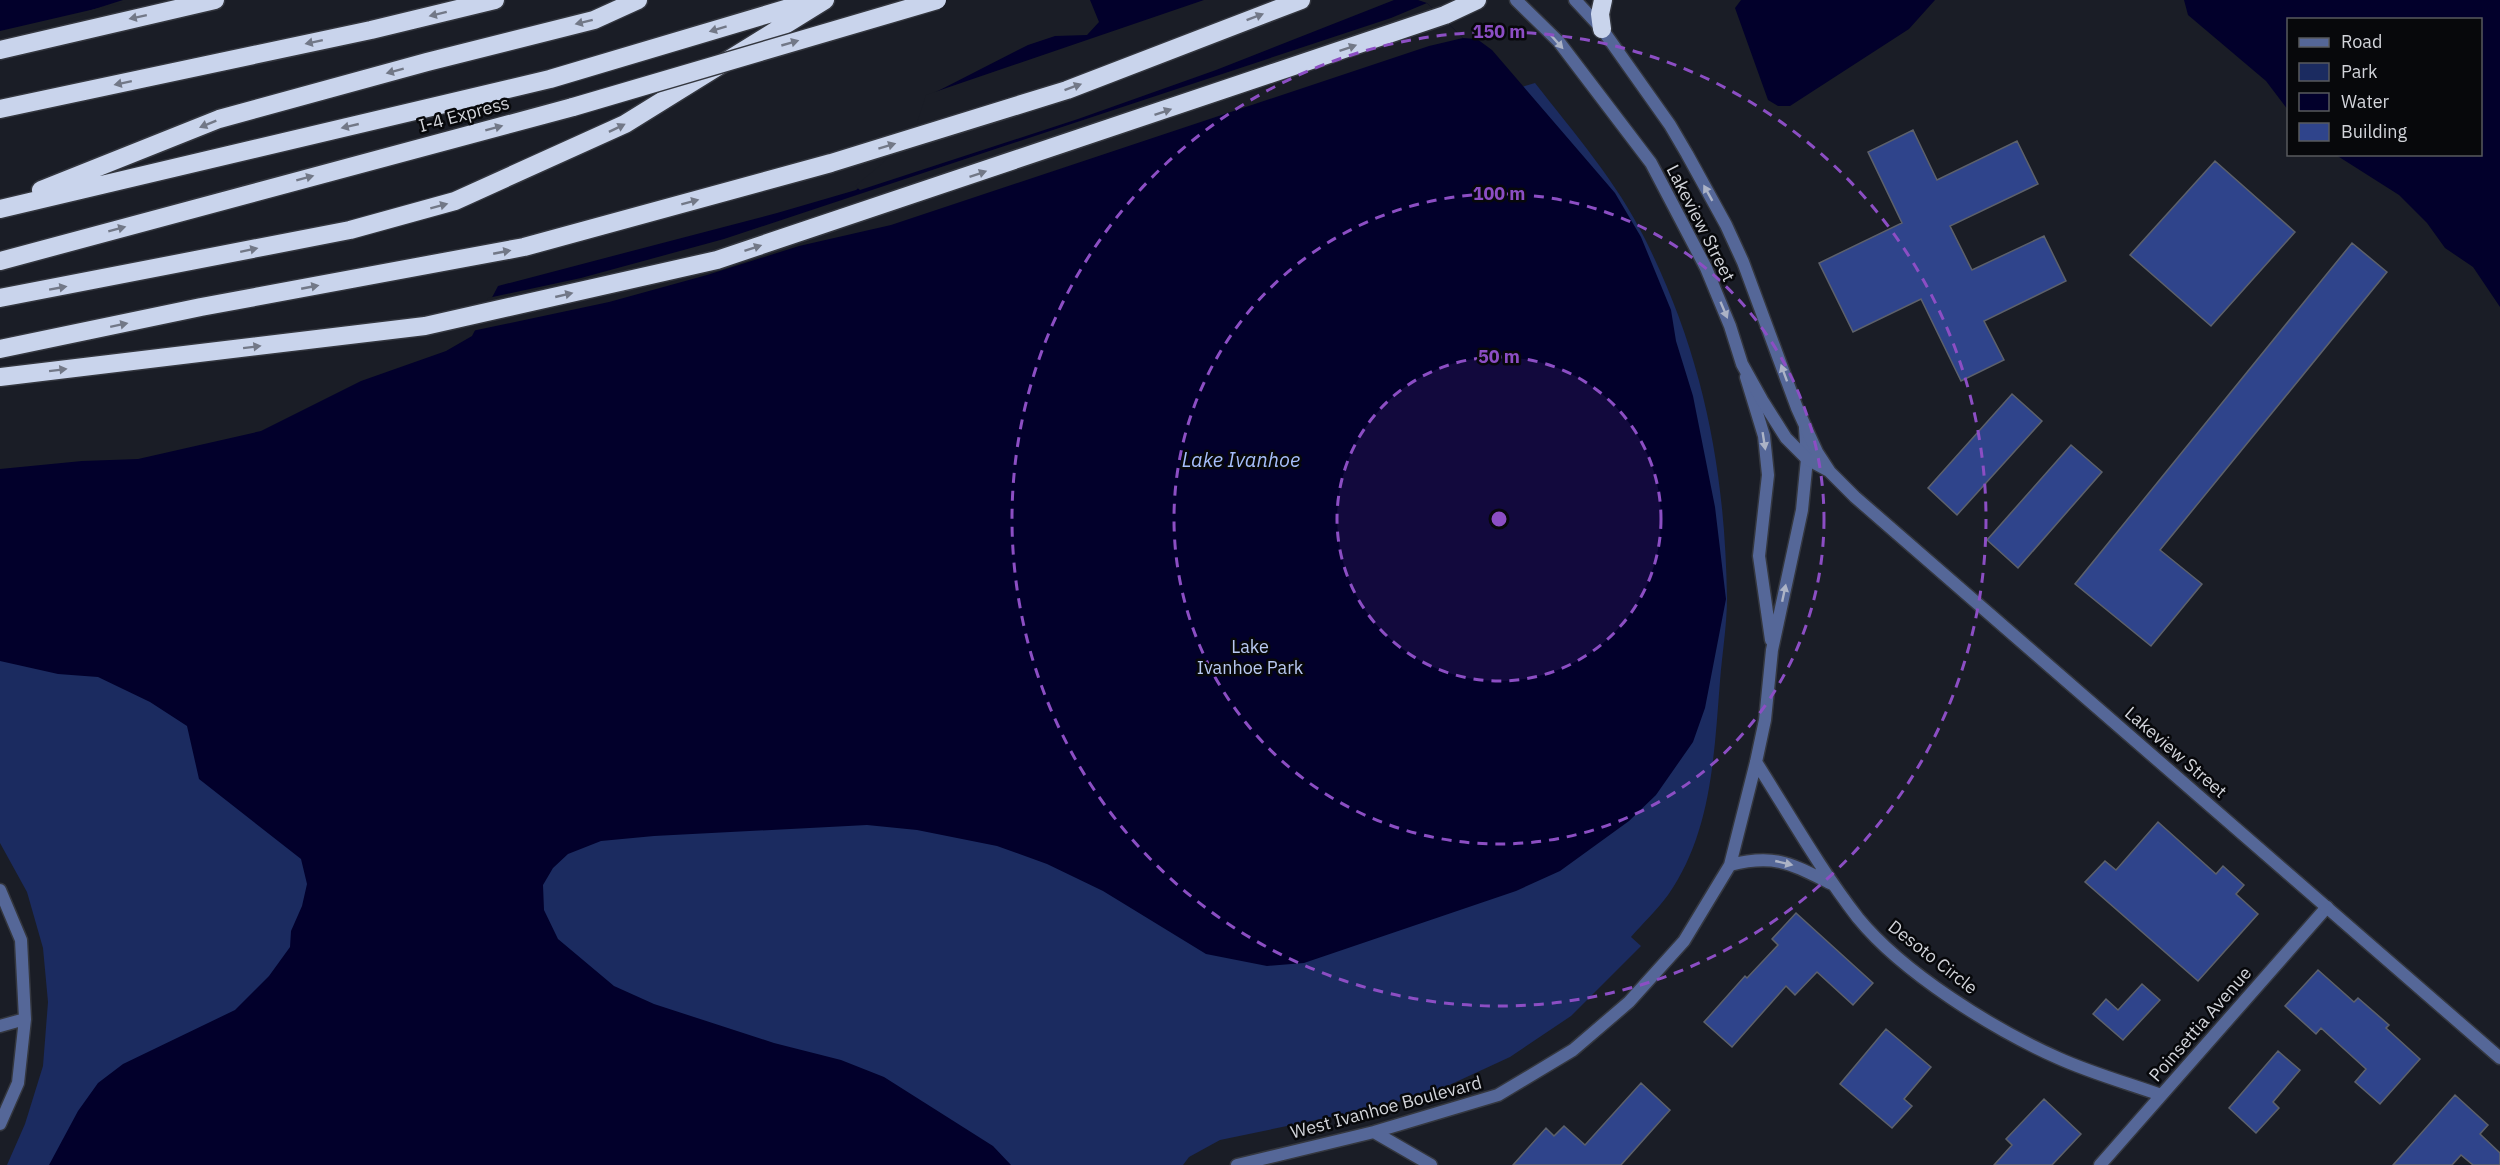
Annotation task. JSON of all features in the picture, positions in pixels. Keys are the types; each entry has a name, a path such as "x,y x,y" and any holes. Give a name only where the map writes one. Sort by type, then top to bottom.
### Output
{"highway":[{"path":"0,50 215,0"},
{"path":"0,109 371,30 495,0"},
{"path":"0,208 219,119 427,62 594,20 638,0"},
{"name":"I-4 Express","path":"0,208 550,79 814,0"},
{"path":"0,298 350,230 455,201 624,124 825,0"},
{"name":"I-4 Express","path":"0,261 573,107 937,0"},
{"path":"0,350 201,307 524,248 831,163 1067,90 1300,0"},
{"path":"0,377 425,326 717,260 1446,15 1477,0"},
{"path":"1602,0 1600,14 1602,29"}],"street":[{"name":"Lakeview Street","path":"1516,0 1559,42 1651,163 1706,268 1730,326 1742,364 1786,438 1807,459 1830,472 1855,497 2500,1058"},
{"name":"Lakeview Street","path":"1575,0 1602,29 1670,125 1726,225 1758,299 1805,427 1830,472"},
{"name":"West Ivanhoe Boulevard","path":"1742,364 1764,436 1768,475 1759,556 1772,650"},
{"name":"West Ivanhoe Boulevard","path":"1237,1165 1374,1132 1498,1095 1573,1050 1629,1002 1684,941 1730,865 1756,762 1765,720 1772,650 1802,510 1807,459 1805,427"},
{"name":"Desoto Circle","path":"1756,762 1834,885 1866,926 1908,965 2005,1031 2059,1058 2161,1095"},
{"path":"1730,865 1755,858 1789,863 1834,885"},
{"path":"0,890 21,940 25,1019 18,1083 0,1124"},
{"name":"Poinsettia Avenue","path":"2100,1165 2327,907"},
{"path":"0,1026 25,1019"},
{"path":"1374,1132 1431,1165"}],"green space":[{"name":"Lake Ivanhoe","path":"1535,83 1594,158 1634,218 1665,282 1682,326 1707,413 1715,458 1721,503 1727,598 1713,765 1694,845 1683,871 1668,895 1631,937 1641,946 1571,1016 1510,1057 1445,1087 1388,1105 1220,1140 1189,1157 1183,1165 7,1165 25,1124 43,1066 48,1002 43,948 27,892 0,843 0,540"}],"water":[{"path":"0,0 123,0 0,39"},
{"name":"Lake Ivanhoe","path":"1090,0 1418,0 1427,3 1463,38 1477,39 1492,50 1615,193 1641,237 1671,310 1676,341 1693,396 1715,507 1726,599 1705,708 1693,742 1656,795 1629,821 1560,871 1516,891 1304,963 1267,966 1206,954 1103,891 1047,864 997,846 917,830 867,825 654,836 601,841 568,854 553,868 543,885 544,910 558,939 614,986 654,1004 774,1043 841,1060 884,1077 993,1146 1011,1165 49,1165 78,1111 98,1083 123,1064 235,1010 269,976 290,947 291,931 302,906 307,884 301,859 199,779 187,726 150,702 98,677 58,674 0,661 0,469 82,461 138,459 261,431 361,381 446,351 472,336 498,286 856,190 884,166 918,127 930,95 1028,45 1055,36 1087,35 1099,22"},
{"path":"1741,0 1935,0 1909,29 1790,106 1778,106 1768,100 1735,8"},
{"path":"2184,0 2500,0 2500,307 2473,267 2445,248 2427,223 2399,195 2338,156 2482,156 2482,18 2287,18 2287,109 2266,81 2188,15"}],"pier":[{"path":"1204,0 1394,0 1216,70 1078,119 860,190 855,186 882,164 916,126 926,95"},
{"path":"125,2 11,37 0,42 0,31"},
{"path":"1427,3 1463,38 1429,46 891,225 799,246 707,275 609,302 472,331 488,298 581,278 724,239 1391,18"}],"building":[{"path":"1913,130 1937,180 2017,141 2038,184 1950,226 1972,270 2044,236 2066,281 1984,321 2004,360 1961,381 1921,299 1853,332 1819,263 1902,223 1868,152"},
{"path":"2215,161 2295,232 2211,326 2130,255"},
{"path":"2352,243 2387,272 2160,550 2202,584 2151,646 2075,584"},
{"path":"2012,394 2042,421 1957,515 1928,488"},
{"path":"2071,445 2102,472 2018,568 1987,540"},
{"path":"2158,822 2216,874 2223,866 2244,885 2236,894 2258,914 2198,981 2085,882 2105,861 2116,870"},
{"path":"1796,913 1873,983 1853,1005 1817,972 1795,995 1786,986 1732,1047 1704,1022 1745,976 1747,978 1778,945 1772,939"},
{"path":"2318,970 2354,1002 2358,998 2389,1025 2386,1028 2420,1059 2380,1104 2355,1082 2366,1069 2321,1028 2316,1034 2285,1006"},
{"path":"2142,984 2160,1000 2123,1040 2093,1014 2106,999 2118,1010"},
{"path":"1886,1029 1931,1067 1904,1099 1912,1106 1892,1128 1840,1084"},
{"path":"2278,1051 2300,1070 2273,1102 2279,1108 2256,1133 2229,1108"},
{"path":"1641,1083 1670,1110 1621,1165 1513,1165 1546,1128 1554,1136 1564,1126 1585,1145"},
{"path":"2455,1095 2488,1125 2480,1134 2500,1153 2500,1165 2473,1165 2461,1155 2452,1165 2393,1165"},
{"path":"2044,1099 2081,1134 2052,1165 1994,1165 2012,1145 2006,1139"}],"park label":[{"name":"Lake Ivanhoe Park","path":"1250,656"}]}
